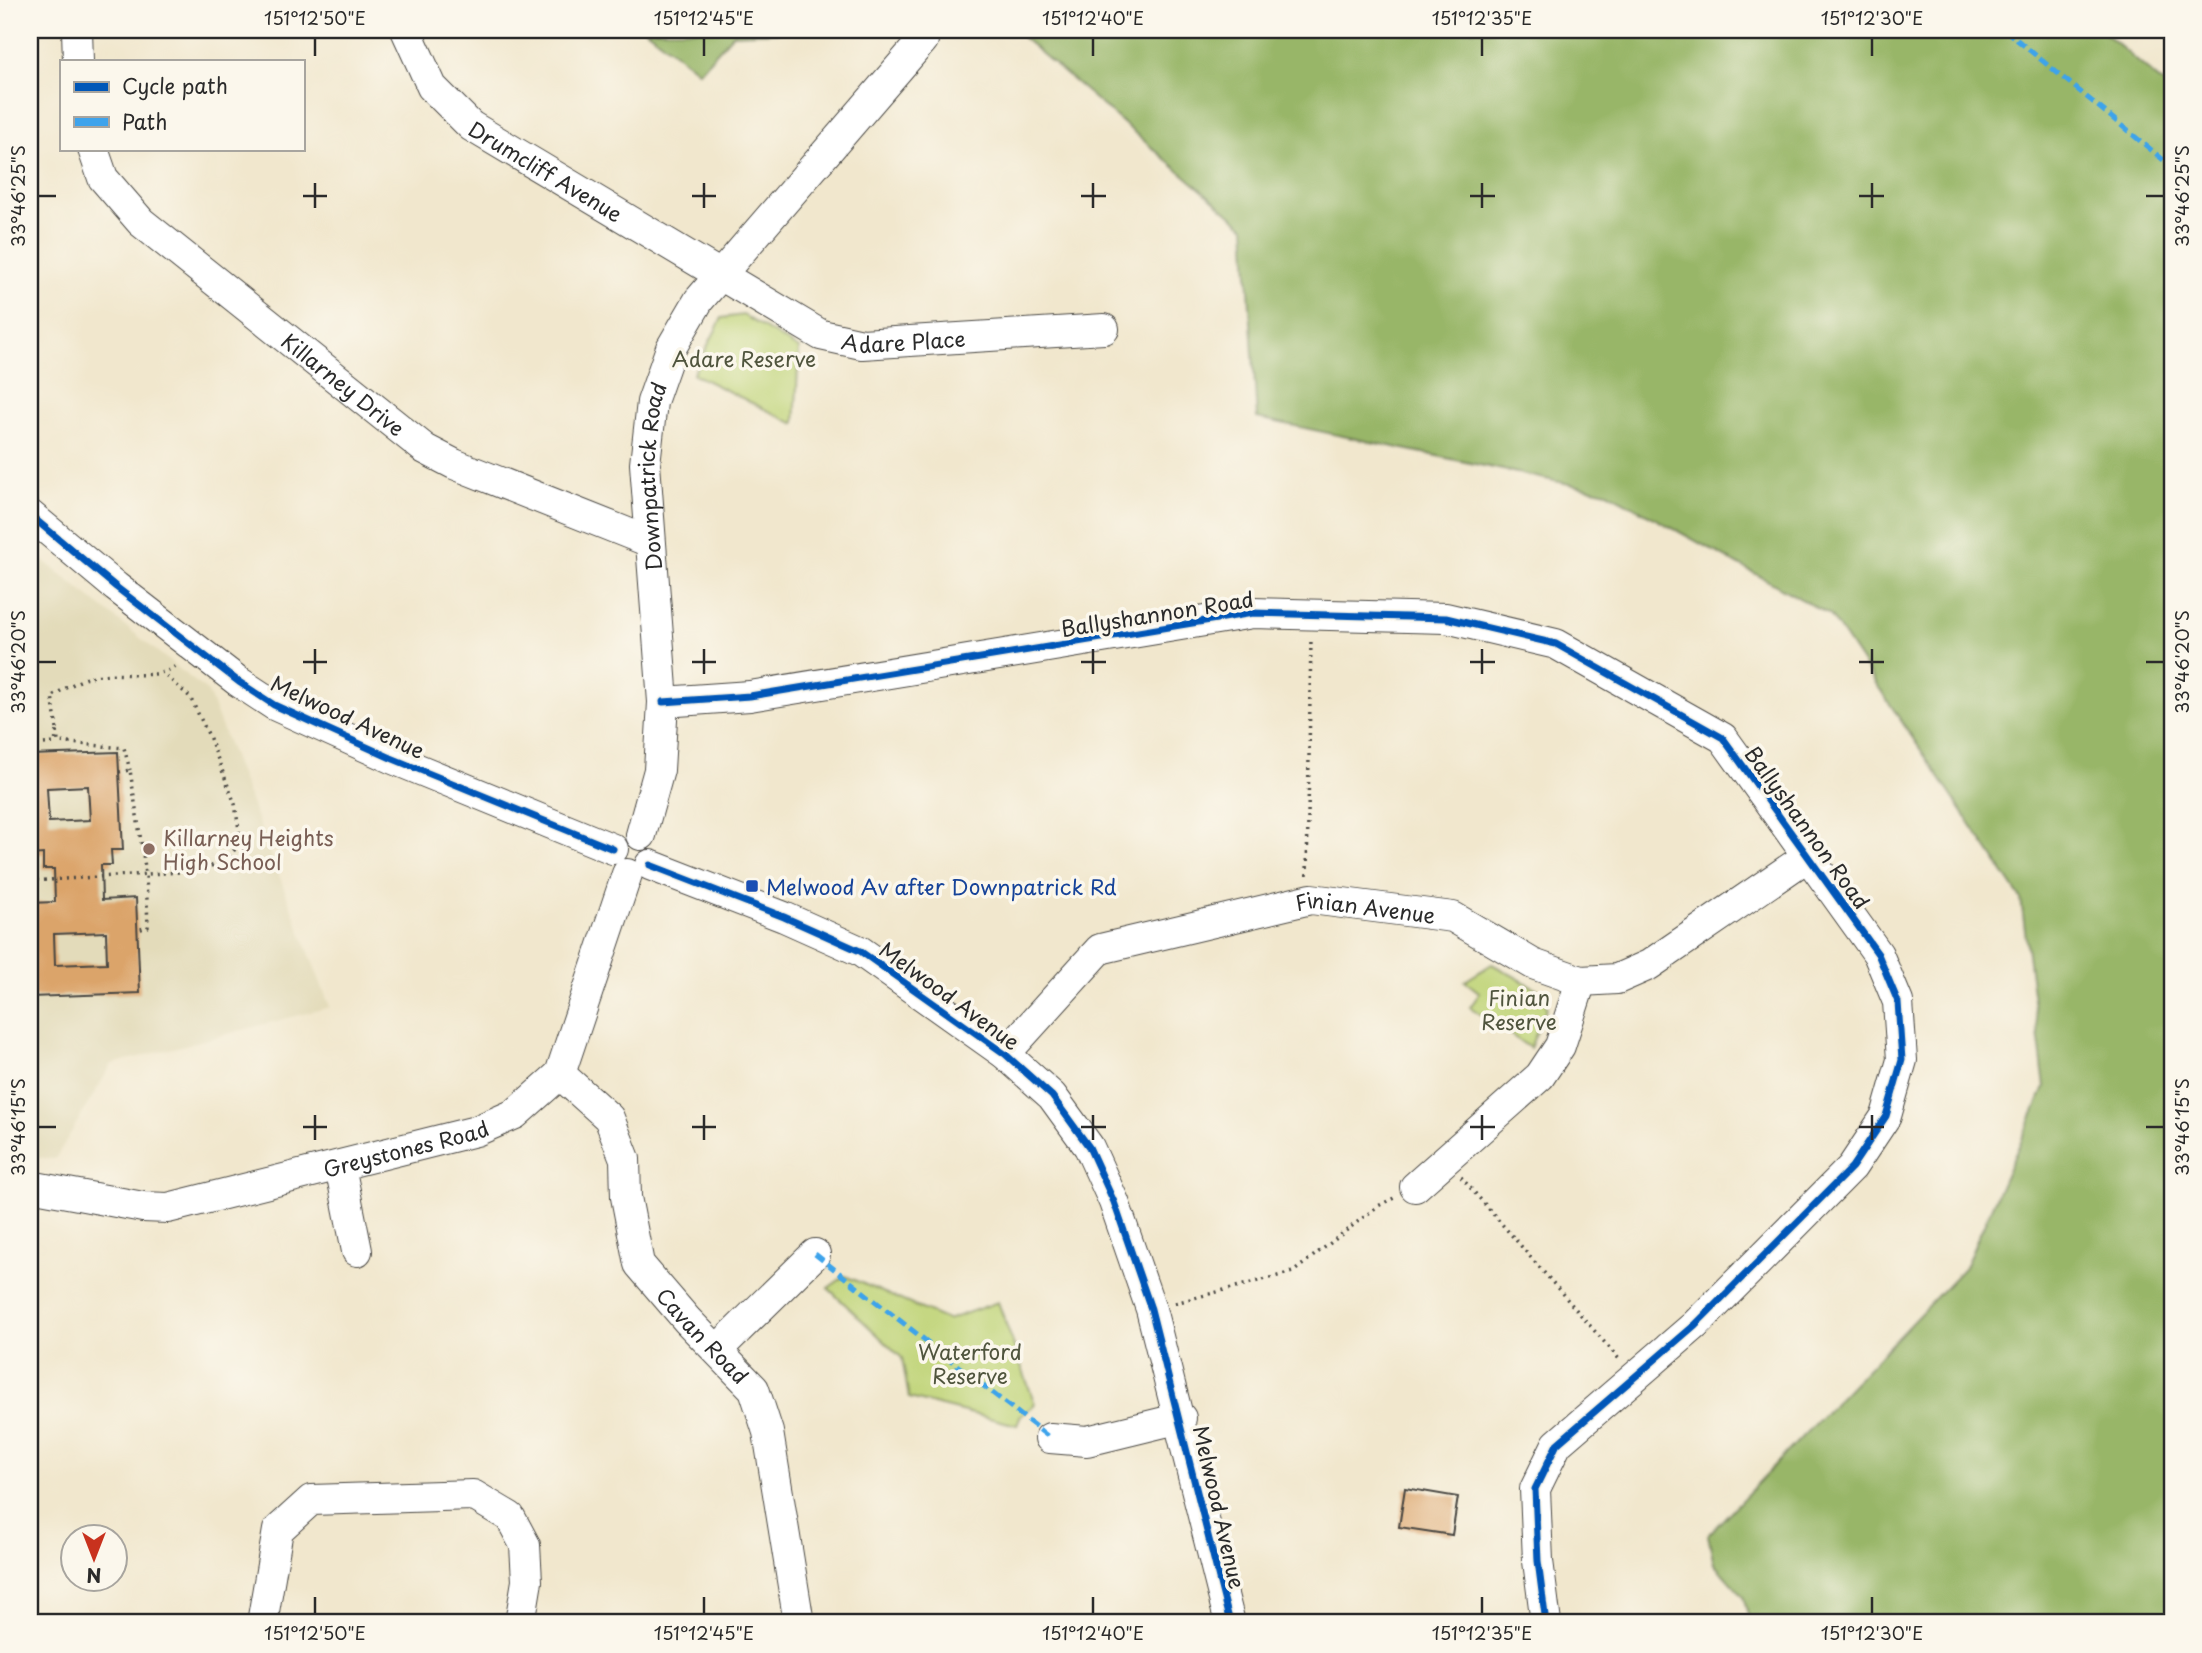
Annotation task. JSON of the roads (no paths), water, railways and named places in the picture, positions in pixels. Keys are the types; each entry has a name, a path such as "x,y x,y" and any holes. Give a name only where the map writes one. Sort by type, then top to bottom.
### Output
{"street":[{"path":"77,30 78,60"},
{"name":"Drumcliff Avenue","path":"406,30 432,87 471,125 721,276"},
{"name":"Downpatrick Road","path":"630,863 621,838 641,835 659,770 663,702 645,464 652,402 671,348 699,300 923,40"},
{"name":"Killarney Drive","path":"93,150 103,178 141,222 425,449 454,464 650,542"},
{"name":"Adare Place","path":"721,276 821,335 862,344 1104,330"},
{"name":"Melwood Avenue","path":"30,515 116,587 239,682 274,705 630,863 784,917 860,951 1004,1054 1052,1096 1089,1147 1114,1202 1151,1309 1181,1418 1230,1623"},
{"name":"Ballyshannon Road","path":"663,702 750,696 1253,613 1446,618 1556,644 1723,738 1878,954 1898,1002 1902,1060 1886,1116 1852,1167 1695,1325 1557,1444 1535,1489 1538,1561 1546,1623"},
{"name":"Finian Avenue","path":"1004,1054 1100,949 1311,899 1452,917 1533,964 1581,981 1617,979 1649,965 1808,856"},
{"name":"Greystones Road","path":"30,1186 143,1207 168,1208 340,1166 486,1126 515,1114 560,1073 630,863"},
{"path":"1415,1187 1541,1076 1560,1046 1581,981"},
{"name":"Cavan Road","path":"560,1073 609,1118 625,1159 625,1197 639,1264 754,1389 768,1432 799,1623"},
{"path":"340,1166 356,1251"},
{"path":"717,1350 816,1254"},
{"path":"1050,1438 1087,1441 1181,1418"},
{"path":"262,1623 278,1530 312,1500 472,1495 510,1517 526,1545 527,1581 520,1623"}],"place":[{"name":"Killarney Heights High School","path":"149,849"},
{"name":"Melwood Av after Downpatrick Rd","path":"752,886"}],"park label":[{"name":"Adare Reserve","path":"744,358"},
{"name":"Finian Reserve","path":"1519,1009"},
{"name":"Waterford Reserve","path":"970,1363"}]}
